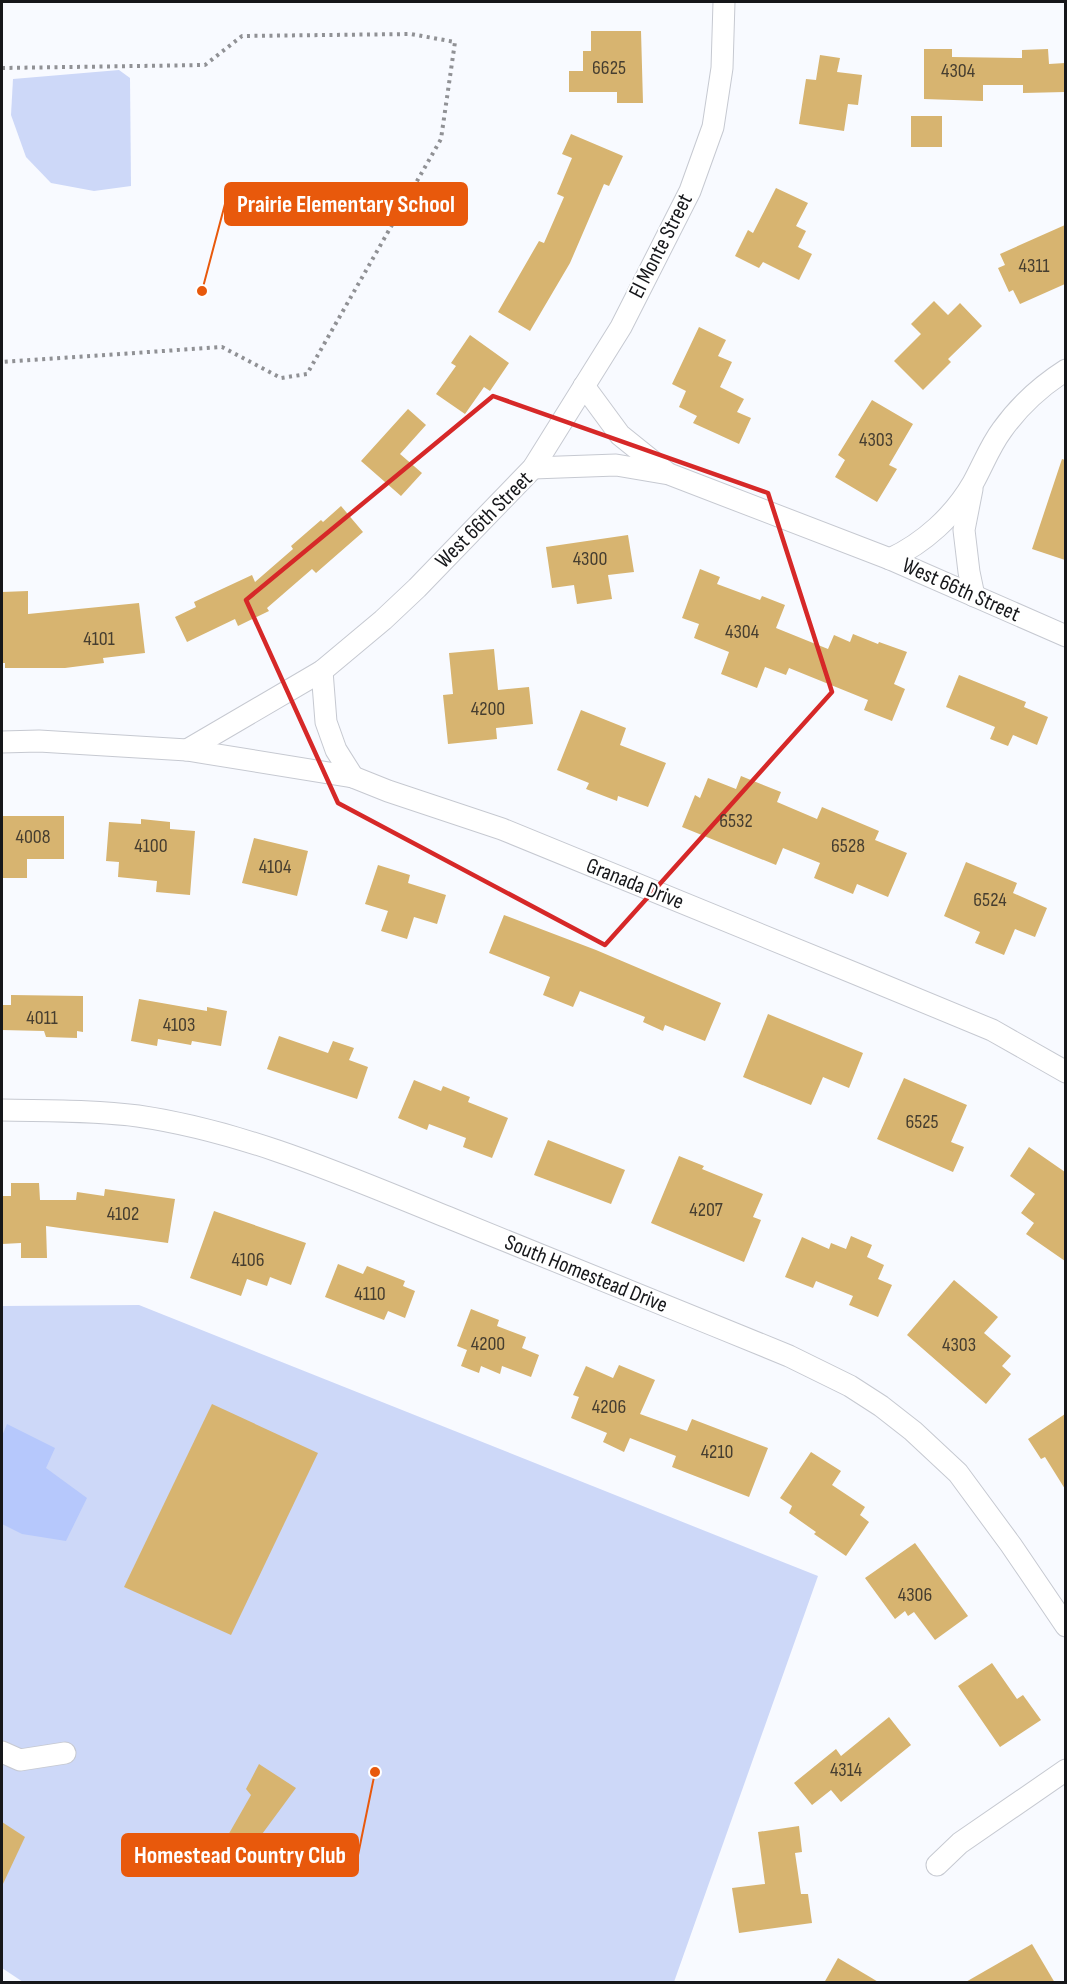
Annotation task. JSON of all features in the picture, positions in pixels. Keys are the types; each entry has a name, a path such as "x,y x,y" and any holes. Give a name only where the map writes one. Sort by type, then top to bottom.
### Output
{"street":[{"name":"El Monte Street","path":"533,468 621,327 690,192 713,127 722,68 724,2"},
{"path":"890,559 912,548 947,519 973,483 984,458 1002,430 1031,395 1065,370"},
{"path":"584,386 620,435 669,474"},
{"name":"West 66th Street","path":"187,750 322,671 417,588 533,468 616,465 669,474 890,559 1065,636"},
{"path":"973,483 964,530 974,596"},
{"path":"322,671 326,722 336,750 353,777"},
{"path":"2,742 39,741 187,750"},
{"name":"Granada Drive","path":"187,750 353,777 502,830 992,1030 1065,1072"},
{"name":"South Homestead Drive","path":"2,1110 79,1111 138,1116 221,1133 269,1148 383,1191 789,1356 850,1386 881,1406 913,1431 958,1473 1011,1545 1065,1626"},
{"path":"2,1752 20,1760 64,1753"},
{"path":"937,1865 960,1843 1065,1770"}],"path":[{"path":"2,68 205,65 242,36 411,34 455,42 441,140 307,374 281,378 222,347 2,362"}],"highlighted area":[{"path":"493,396 768,493 832,692 605,945 338,803 246,600"}],"shaded area":[{"path":"119,70 130,78 131,186 94,191 51,183 26,157 11,115 13,79"},
{"path":"139,1305 818,1576 674,1982 23,1982 2,1968 2,1306"},
{"path":"7,1424 55,1448 46,1468 87,1498 66,1541 22,1534 2,1524 2,1436"}],"building":[{"path":"591,31 641,31 643,103 617,103 617,92 569,92 569,71 583,71 583,51 591,51"},
{"path":"924,49 952,49 952,57 1022,58 1022,50 1048,49 1049,64 1065,63 1065,92 1023,93 1023,85 983,85 983,101 924,99"},
{"path":"820,55 840,58 837,72 862,75 858,105 848,104 844,131 799,124 806,79 816,80"},
{"path":"911,116 942,116 942,147 911,147"},
{"path":"571,134 623,156 609,186 604,184 570,263 530,331 498,312 539,241 544,243 564,197 557,194 572,158 562,154"},
{"path":"776,188 808,203 796,226 806,231 798,247 812,254 799,280 763,262 759,268 735,256 748,230 753,233"},
{"path":"1065,225 1065,284 1020,304 1013,290 1009,292 998,268 1005,265 1000,254"},
{"path":"934,301 948,315 960,303 982,326 948,359 951,362 923,390 894,361 921,334 911,324"},
{"path":"699,327 726,340 718,356 732,362 720,387 744,399 737,412 751,418 739,444 693,423 697,416 679,407 686,391 672,384"},
{"path":"470,335 509,363 490,391 484,387 465,414 436,394 456,366 451,363"},
{"path":"872,400 913,424 889,465 897,469 877,502 835,477 845,460 838,455"},
{"path":"408,409 426,425 400,454 422,473 401,496 361,461"},
{"path":"1062,459 1065,460 1065,560 1032,549"},
{"path":"341,506 363,532 316,573 312,569 267,608 269,611 238,626 235,619 187,642 175,617 196,607 194,602 252,575 255,582 293,549 291,546"},
{"path":"628,535 634,572 608,575 612,599 577,604 574,585 552,588 546,547"},
{"path":"700,569 720,577 717,584 760,600 762,596 785,605 776,628 828,649 834,635 850,642 853,634 907,652 894,684 905,689 892,721 864,710 868,700 789,668 786,675 765,667 757,688 721,674 729,652 694,638 699,624 682,618"},
{"path":"28,591 28,614 139,603 145,653 103,658 104,663 65,668 5,668 5,663 2,663 2,592"},
{"path":"494,649 498,690 529,687 533,724 496,728 497,739 448,744 443,695 453,694 449,653"},
{"path":"959,675 1026,702 1024,707 1048,717 1037,745 1013,735 1008,746 990,739 995,727 946,707"},
{"path":"581,710 626,728 620,745 666,763 648,807 618,796 617,801 586,789 589,783 557,770"},
{"path":"741,776 781,792 777,802 817,819 822,807 879,831 875,840 907,853 888,897 857,884 853,894 814,878 820,863 783,848 776,865 682,827 695,795 700,798 708,778 736,789"},
{"path":"2,816 64,816 64,859 27,859 27,878 2,878"},
{"path":"141,819 170,822 170,829 195,831 190,895 156,892 157,881 118,877 119,862 106,861 109,822 141,824"},
{"path":"254,838 308,851 297,896 242,883"},
{"path":"966,862 1017,883 1013,893 1047,908 1035,937 1015,929 1004,955 975,943 980,932 944,916"},
{"path":"378,865 410,875 408,883 446,895 437,924 414,917 407,939 381,931 388,911 365,904"},
{"path":"504,915 596,950 721,1003 705,1041 665,1025 663,1031 643,1022 645,1017 580,991 573,1007 543,995 550,977 489,953"},
{"path":"11,995 83,996 83,1032 77,1031 77,1038 46,1037 44,1031 2,1030 2,1005 11,1005"},
{"path":"139,999 207,1011 207,1007 227,1011 221,1046 192,1041 191,1045 158,1039 157,1046 131,1041"},
{"path":"768,1014 863,1053 849,1088 823,1077 811,1105 743,1077"},
{"path":"279,1036 328,1053 333,1041 354,1048 349,1060 368,1067 357,1099 267,1069"},
{"path":"904,1078 967,1105 951,1142 964,1147 953,1172 877,1139"},
{"path":"414,1080 441,1091 443,1086 470,1097 468,1102 508,1118 492,1158 463,1147 466,1138 429,1124 427,1130 398,1118"},
{"path":"548,1140 625,1170 611,1204 534,1175"},
{"path":"1029,1147 1065,1172 1065,1261 1026,1234 1034,1223 1021,1213 1035,1194 1010,1176"},
{"path":"679,1156 704,1166 702,1169 763,1194 753,1217 761,1220 744,1262 651,1223"},
{"path":"11,1183 39,1183 40,1200 76,1200 77,1192 104,1196 105,1189 175,1199 168,1243 46,1226 47,1258 21,1258 21,1243 2,1244 2,1196 11,1196"},
{"path":"214,1211 306,1243 291,1285 270,1277 267,1286 247,1279 241,1296 190,1278"},
{"path":"851,1236 872,1245 867,1257 884,1265 878,1279 892,1285 878,1317 849,1305 853,1296 816,1281 813,1288 785,1277 802,1237 829,1249 831,1243 846,1249"},
{"path":"338,1264 363,1274 367,1266 405,1281 403,1286 415,1291 405,1318 388,1311 384,1320 325,1297"},
{"path":"954,1280 998,1317 984,1333 1011,1356 1002,1366 1011,1374 986,1404 907,1335"},
{"path":"471,1309 499,1320 497,1326 526,1337 522,1348 539,1355 531,1377 502,1366 500,1374 481,1366 479,1373 461,1366 467,1350 457,1346"},
{"path":"619,1365 655,1380 640,1414 687,1431 692,1419 768,1448 749,1497 672,1467 676,1456 630,1438 624,1452 603,1442 607,1433 571,1418 579,1397 573,1395 586,1366 613,1378"},
{"path":"212,1404 318,1453 231,1635 124,1587"},
{"path":"1065,1414 1065,1489 1045,1457 1041,1459 1028,1439"},
{"path":"811,1452 841,1471 832,1485 865,1507 860,1515 869,1522 846,1556 789,1513 792,1506 780,1498"},
{"path":"915,1543 968,1616 935,1640 914,1612 908,1616 905,1611 895,1619 865,1578"},
{"path":"992,1663 1017,1699 1023,1695 1041,1720 1000,1747 958,1686"},
{"path":"889,1717 911,1745 841,1802 831,1790 812,1805 794,1783 836,1749 841,1756"},
{"path":"259,1764 296,1788 240,1864 219,1851 251,1795 246,1789"},
{"path":"2,1822 25,1837 2,1886"},
{"path":"799,1826 802,1852 795,1853 801,1894 808,1894 812,1923 739,1933 732,1888 765,1884 758,1832"},
{"path":"1032,1944 1055,1983 964,1983"},
{"path":"838,1958 880,1983 824,1983"}],"place":[{"name":"Prairie Elementary School","path":"202,291"},
{"name":"Homestead Country Club","path":"375,1772"}]}
